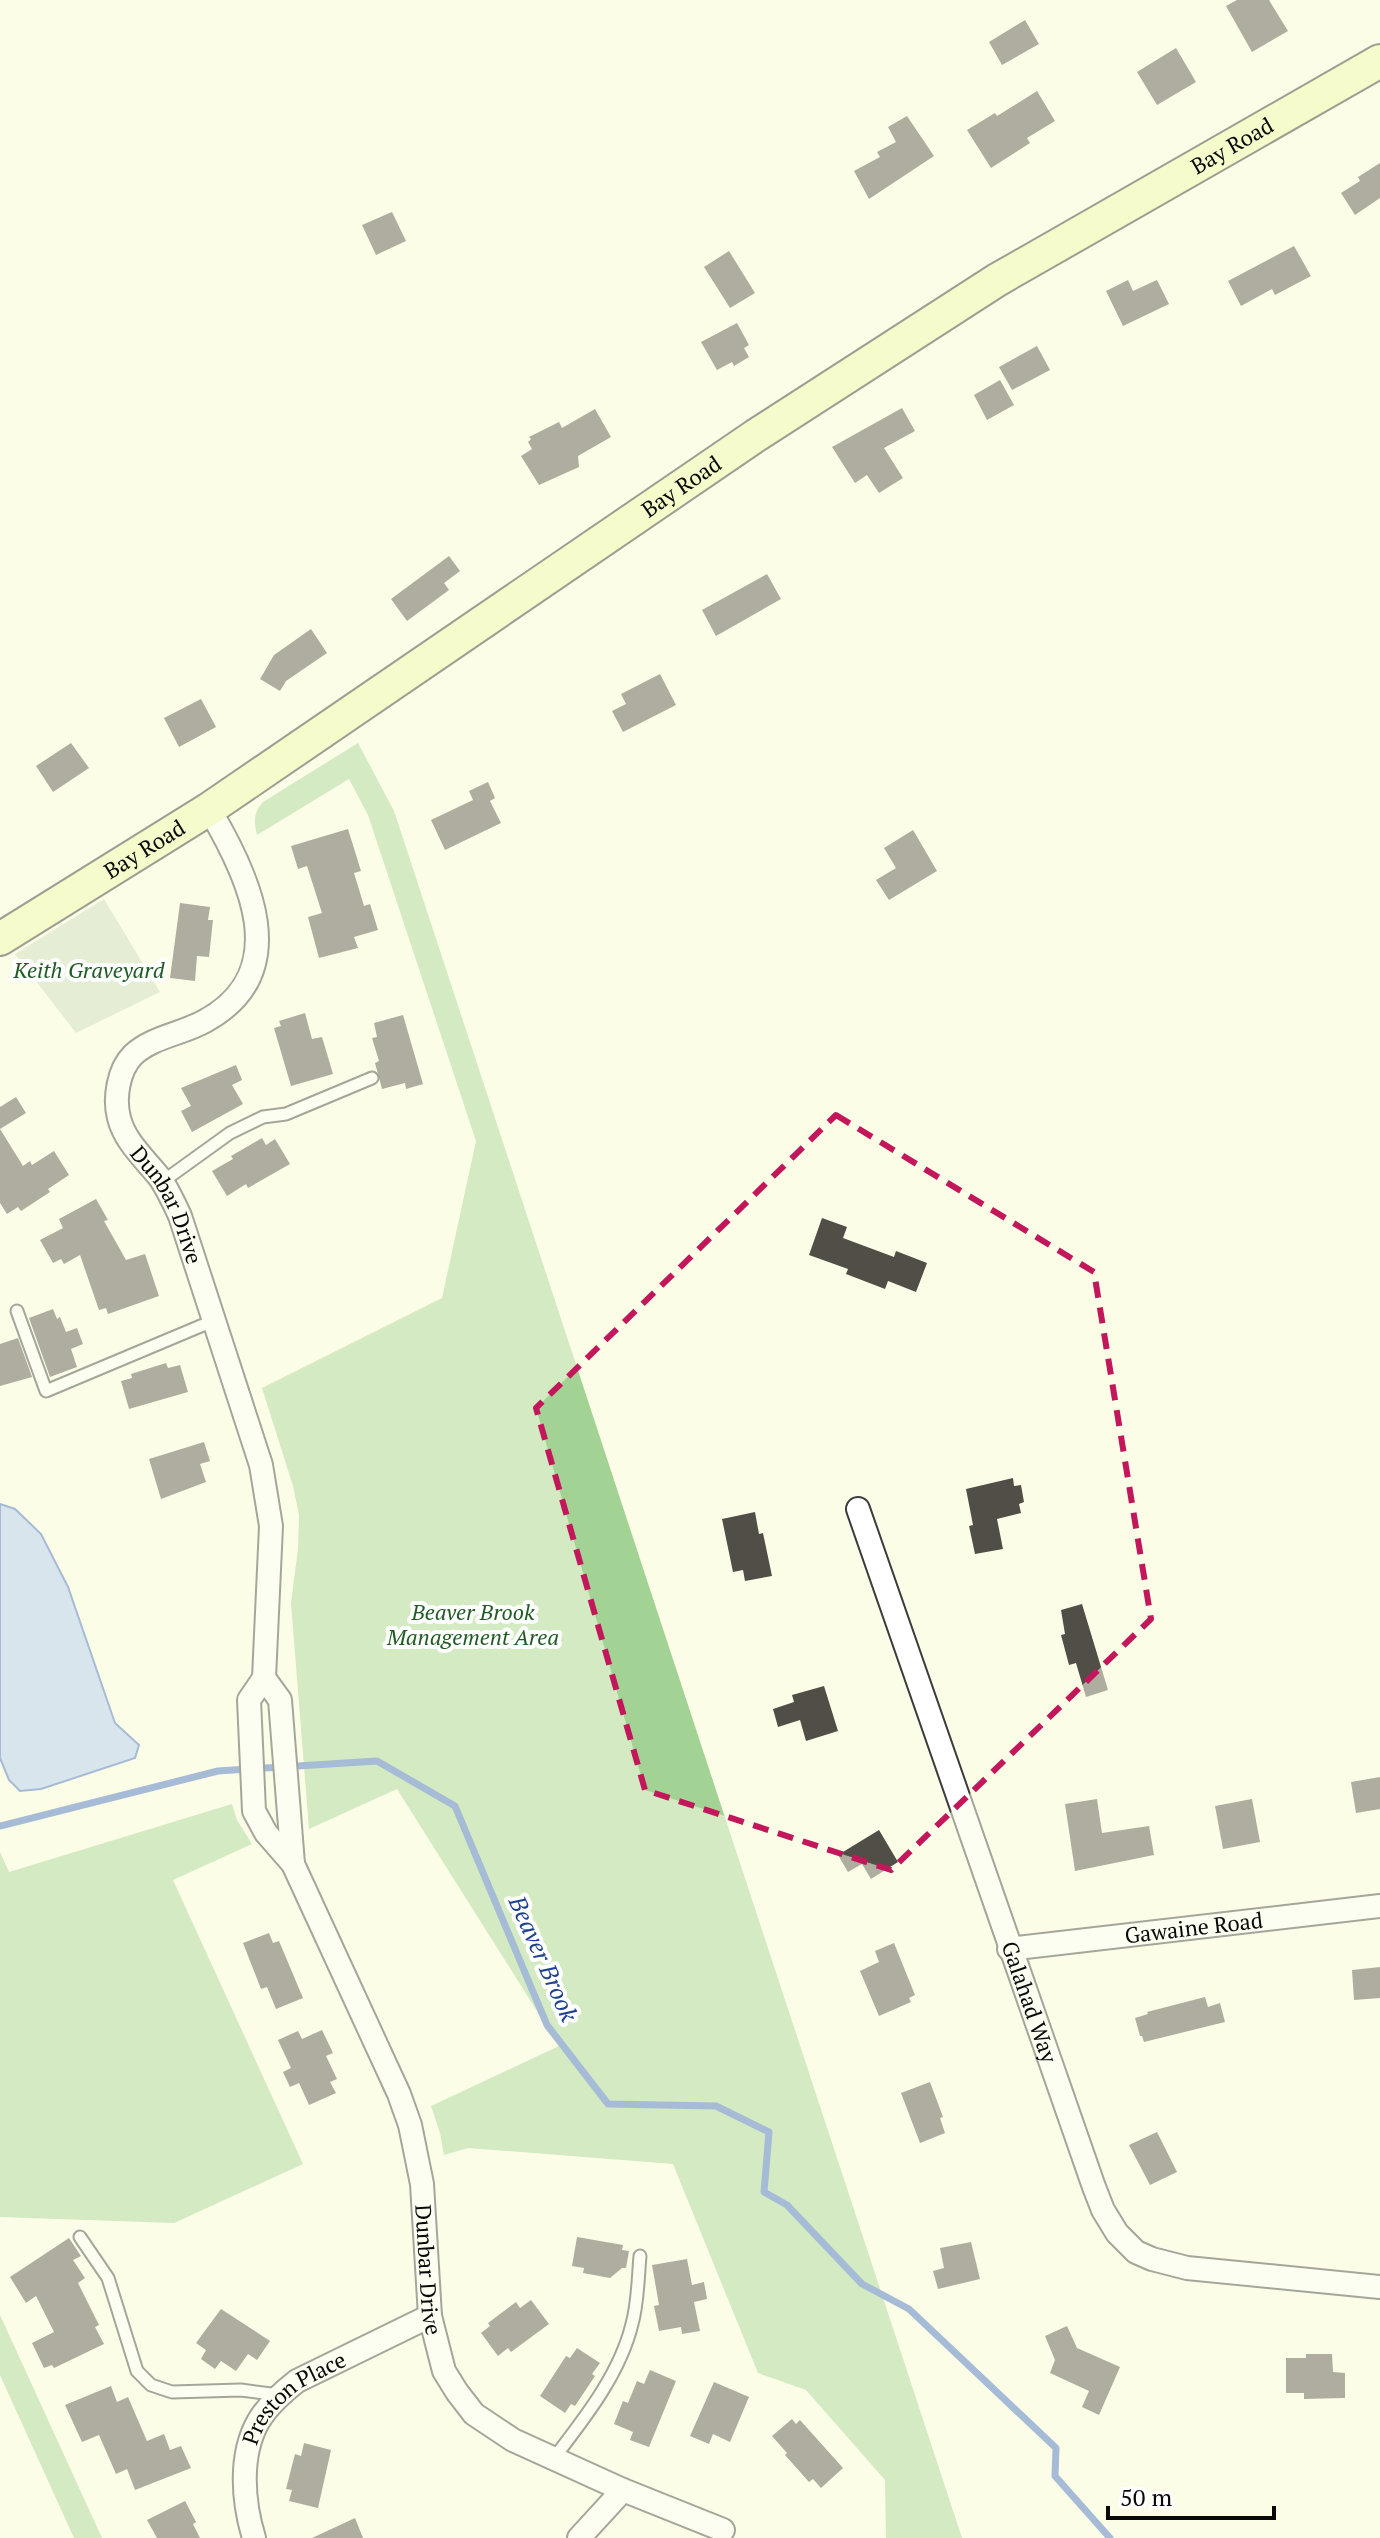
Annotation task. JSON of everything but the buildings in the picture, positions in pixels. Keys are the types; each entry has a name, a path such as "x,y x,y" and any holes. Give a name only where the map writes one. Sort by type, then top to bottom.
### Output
{"main road":[{"name":"Bay Road","path":"0,939 209,809 755,436 997,280 1380,61"}],"street":[{"name":"Dunbar Drive","path":"209,809 231,845 251,894 257,922 257,945 250,974 239,994 223,1010 133,1056 122,1072 117,1095 119,1118 129,1140 162,1182 180,1216 268,1495 271,1555 264,1678 249,1700 254,1811 266,1833 293,1864 399,2094 410,2125 422,2184 430,2316 444,2371 474,2414 513,2440 623,2490 723,2530"},
{"name":"Galahad Way","path":"858,1509 1009,1949 1109,2221 1136,2252 1187,2268 1380,2287"},
{"name":"Dunbar Drive","path":"264,1678 280,1700 293,1864"},
{"name":"Gawaine Road","path":"1009,1949 1380,1906"},
{"name":"Preston Place","path":"254,2538 244,2488 248,2451 258,2422 280,2395 297,2381 430,2316"},
{"path":"579,2538 623,2490"}],"lane":[{"path":"162,1182 230,1133 263,1117 286,1114 372,1078"},
{"path":"17,1311 46,1391 215,1320"},
{"path":"80,2237 108,2278 137,2371 151,2385 172,2392 218,2389 280,2395"},
{"path":"554,2458 605,2385 625,2346 632,2324 640,2256"}],"highlighted area":[{"path":"836,1115 1094,1272 1151,1619 891,1870 645,1790 536,1408"}],"green space":[{"name":"Beaver Brook Management Area","path":"358,743 394,811 962,2538 886,2538 885,2480 806,2390 758,2373 673,2164 468,2148 444,2155 431,2106 559,2046 397,1789 309,1829 291,1603 299,1515 262,1388 442,1298 476,1141 368,815 349,779 257,835 255,818 263,802"},
{"name":"Keith Graveyard","path":"104,899 160,992 76,1033 15,954"},
{"path":"232,1804 237,1820 252,1844 173,1880 303,2164 174,2223 0,2217 0,1852 9,1872"},
{"path":"0,2315 102,2538 74,2538 0,2375"}],"water":[{"path":"0,1504 15,1509 41,1534 68,1587 115,1723 139,1745 135,1758 41,1789 20,1791 9,1780 0,1758"}],"waterway":[{"name":"Beaver Brook","path":"0,1826 218,1771 377,1761 455,1806 547,2025 608,2104 716,2106 769,2132 764,2192 787,2205 862,2284 909,2309 1056,2448 1055,2476 1110,2538"}]}
